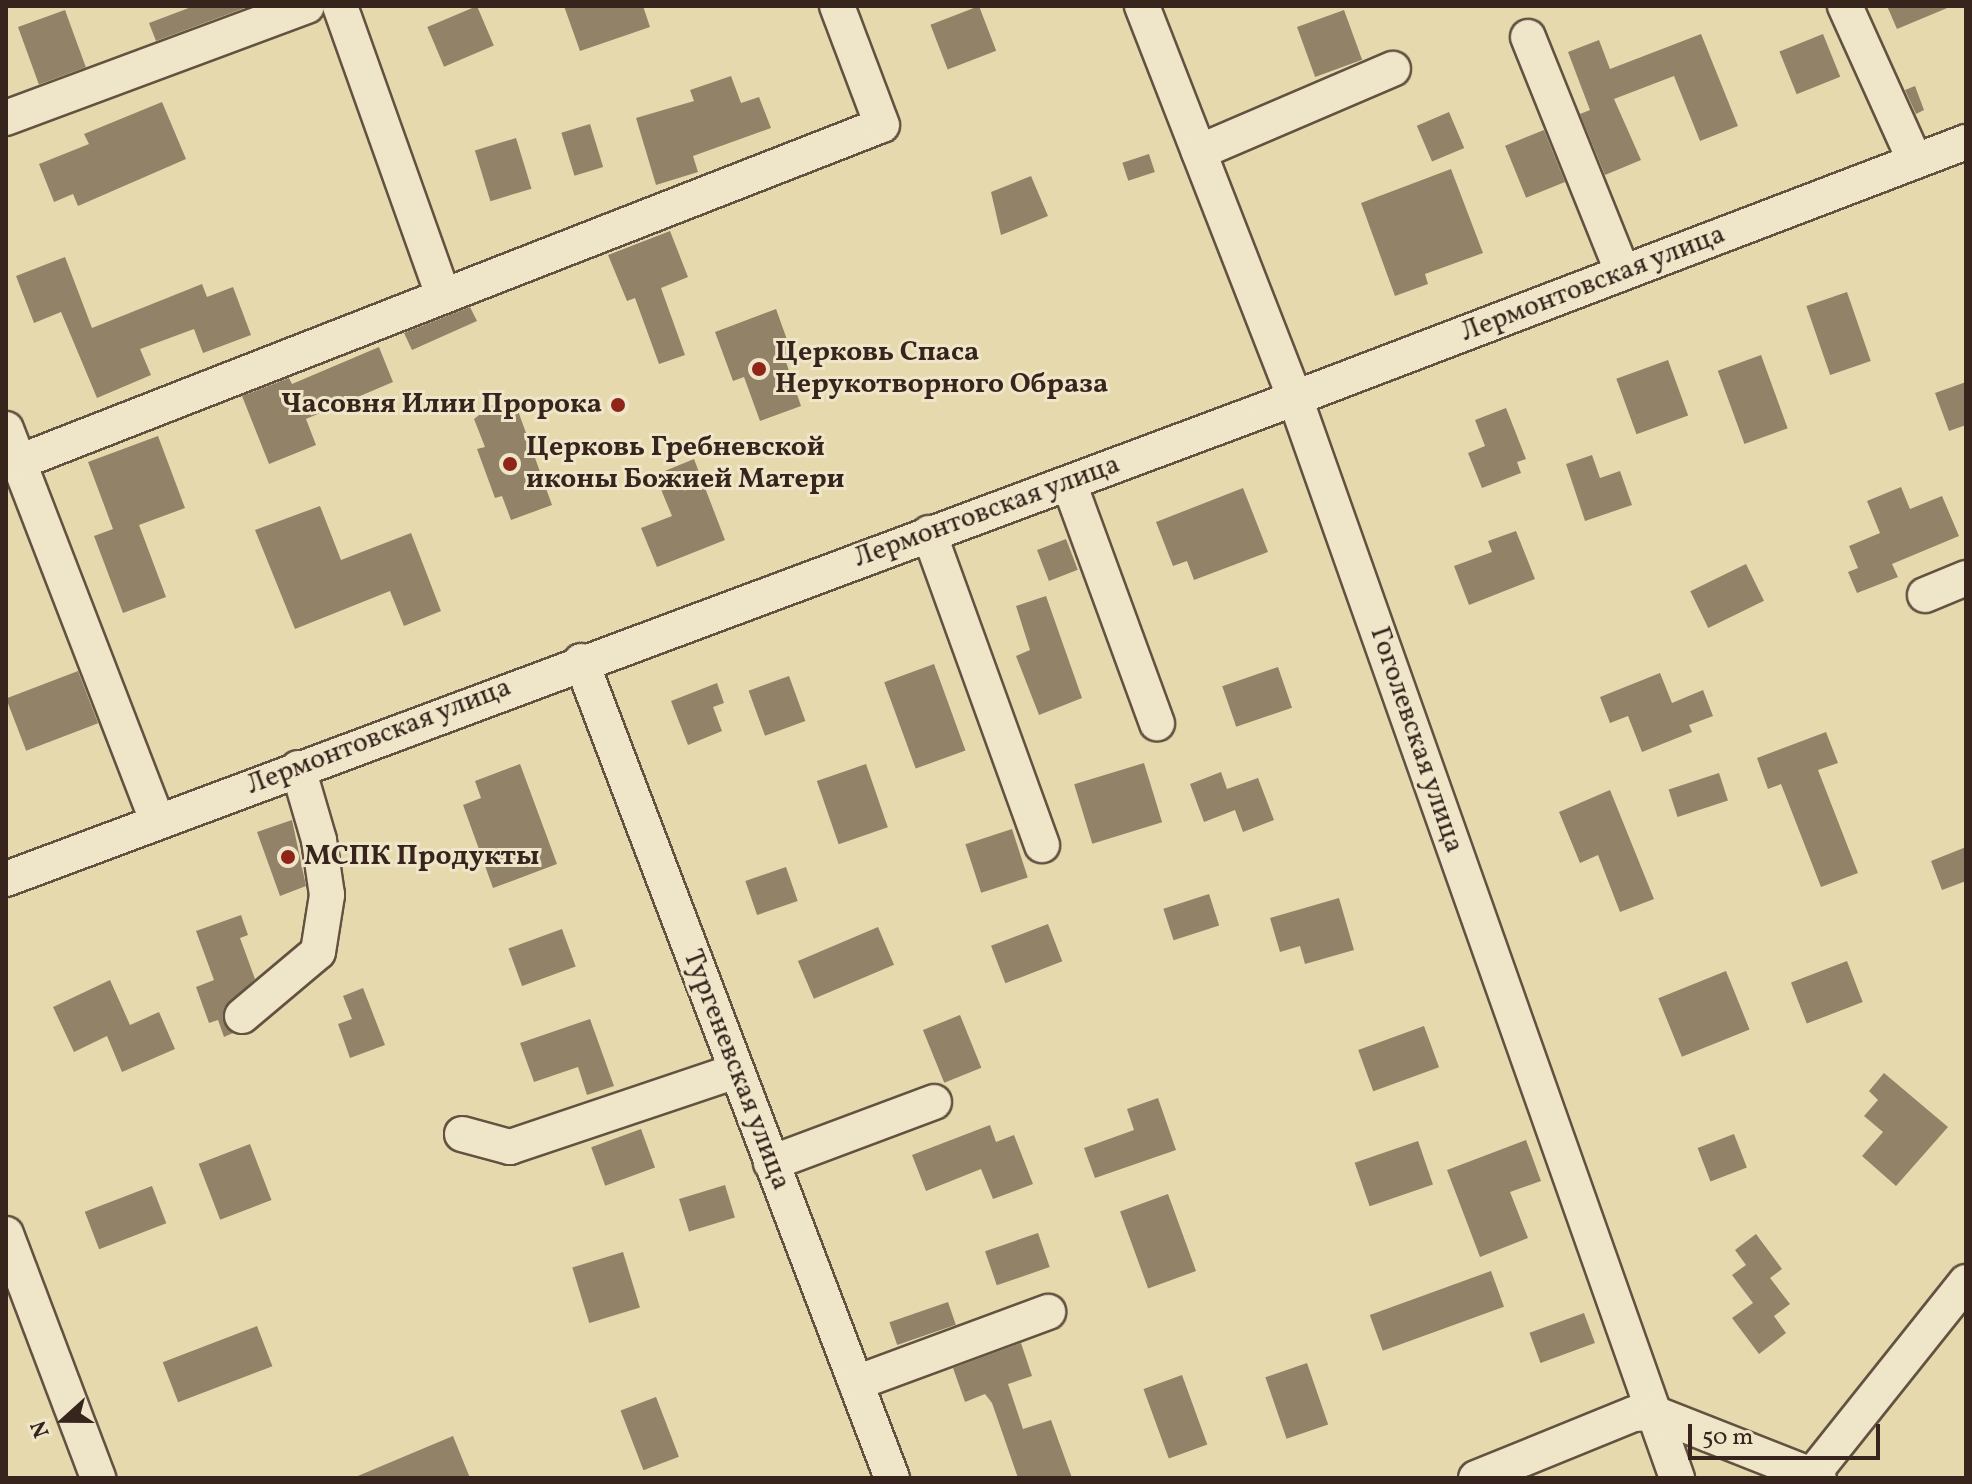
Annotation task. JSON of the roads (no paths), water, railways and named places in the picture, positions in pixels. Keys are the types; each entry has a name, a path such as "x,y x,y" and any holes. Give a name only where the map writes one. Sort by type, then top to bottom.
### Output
{"street":[{"path":"6,118 307,6"},
{"path":"340,6 442,293"},
{"path":"19,462 442,293 882,125 837,6"},
{"name":"Гоголевская улица","path":"1142,6 1295,398 1677,1478"},
{"path":"1845,6 1915,161"},
{"path":"1528,37 1623,273"},
{"path":"1199,152 1393,69"},
{"name":"Лермонтовская улица","path":"6,879 581,661 1069,483 1966,142"},
{"path":"6,429 157,821"},
{"path":"1069,483 1157,723"},
{"path":"929,533 1042,845"},
{"path":"1925,595 1966,578"},
{"name":"Тургеневская улица","path":"581,661 892,1478"},
{"path":"242,1016 318,952 327,895 319,840 298,768"},
{"path":"462,1134 510,1147 736,1071"},
{"path":"771,1163 934,1102"},
{"path":"6,1234 98,1478"},
{"path":"1476,1478 1634,1414 1654,1413 1815,1476 1966,1282"},
{"path":"856,1383 1048,1312"}],"place":[{"name":"Церковь Спаса Нерукотворного Образа","path":"759,369"},
{"name":"Часовня Илии Пророка","path":"618,405"},
{"name":"Церковь Гребневской иконы Божией Матери","path":"510,464"},
{"name":"МСПК Продукты","path":"288,857"}]}
